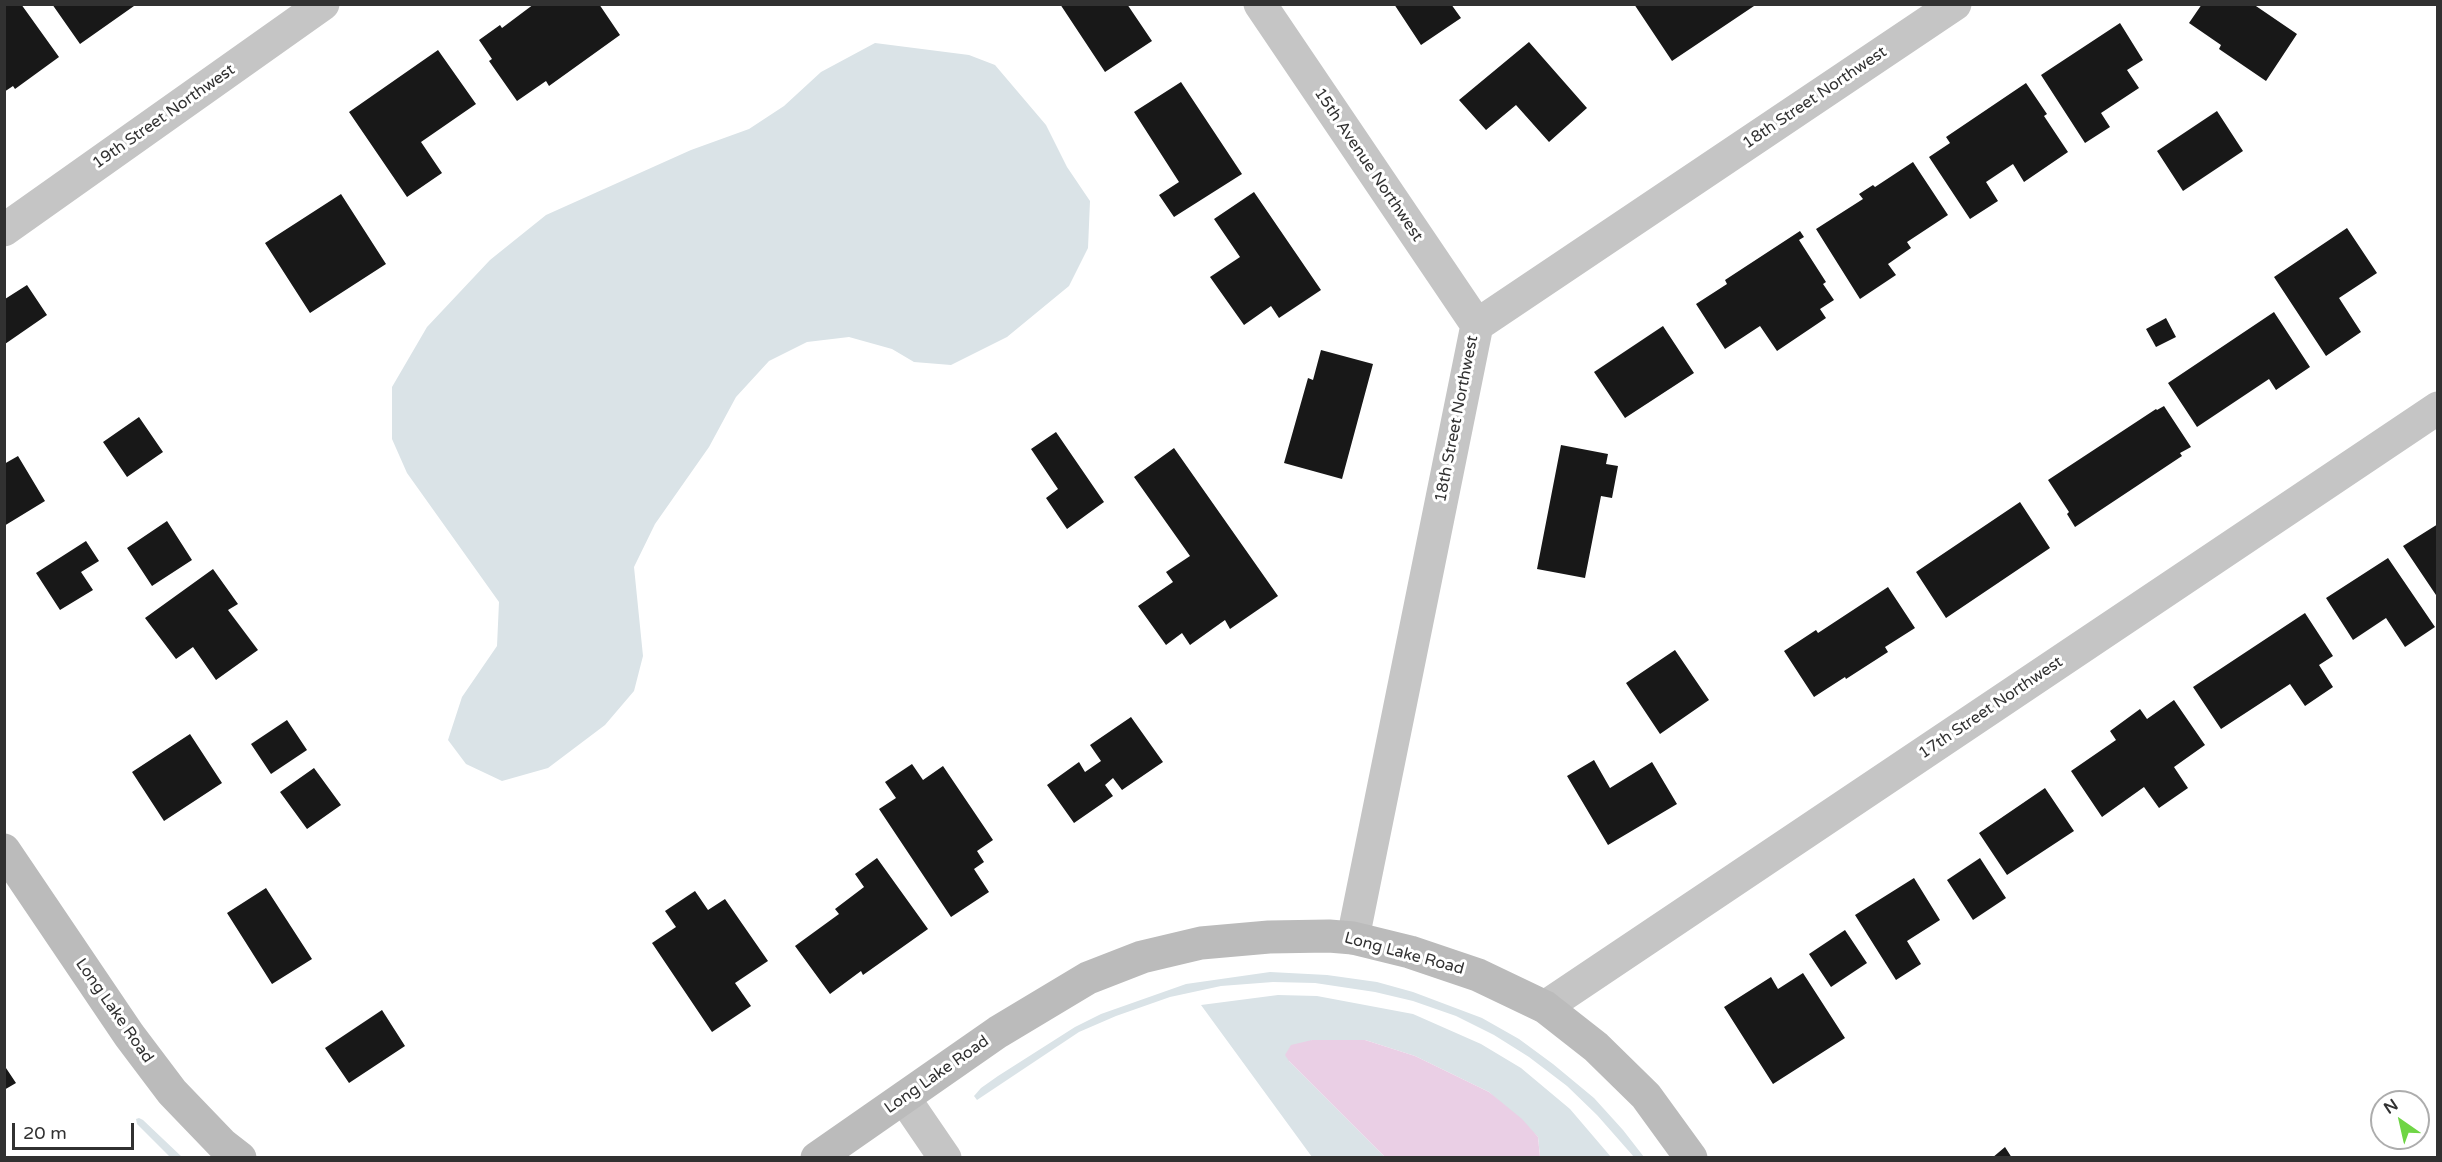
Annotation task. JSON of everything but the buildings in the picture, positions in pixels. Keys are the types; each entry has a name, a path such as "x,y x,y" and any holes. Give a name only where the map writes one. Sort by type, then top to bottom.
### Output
{"street":[{"name":"19th Street Northwest","path":"4,231 323,4"},
{"name":"15th Avenue Northwest","path":"1260,4 1476,325"},
{"name":"18th Street Northwest","path":"1353,938 1476,325 1955,4"},
{"name":"17th Street Northwest","path":"1545,1007 2438,408"},
{"name":"Long Lake Road","path":"4,850 129,1035 172,1092 222,1144 240,1158"},
{"name":"Long Lake Road","path":"817,1158 998,1032 1088,978 1142,957 1201,943 1269,936 1329,936 1353,938 1410,952 1478,975 1545,1007 1596,1047 1646,1096 1692,1158"},
{"path":"904,1098 945,1158"}],"shaded area":[{"path":"875,43 969,55 995,65 1046,125 1067,167 1090,201 1088,248 1069,286 1007,337 951,365 914,362 892,349 849,337 807,342 769,361 736,397 709,447 655,524 634,567 643,656 634,691 605,725 548,768 502,781 466,764 448,740 462,697 497,646 499,602 407,473 392,439 392,387 427,327 490,260 546,215 691,150 749,129 784,106 821,72"},
{"path":"1270,972 1327,975 1377,982 1413,992 1482,1018 1519,1039 1594,1098 1644,1157 1634,1157 1597,1115 1567,1086 1529,1057 1494,1035 1456,1016 1413,1001 1375,992 1315,983 1273,982 1221,986 1170,997 1079,1032 977,1100 974,1096 998,1076 1075,1027 1101,1014 1186,984"},
{"path":"1278,995 1317,996 1413,1014 1481,1044 1521,1068 1570,1109 1611,1157 1540,1157 1538,1137 1489,1092 1415,1056 1365,1040 1312,1040 1289,1061 1385,1157 1312,1157 1201,1005"},
{"path":"1312,1040 1365,1040 1415,1056 1489,1092 1522,1119 1538,1137 1540,1157 1385,1157 1285,1055 1291,1045"},
{"path":"139,1118 182,1157 170,1157 137,1124 136,1119"}]}
